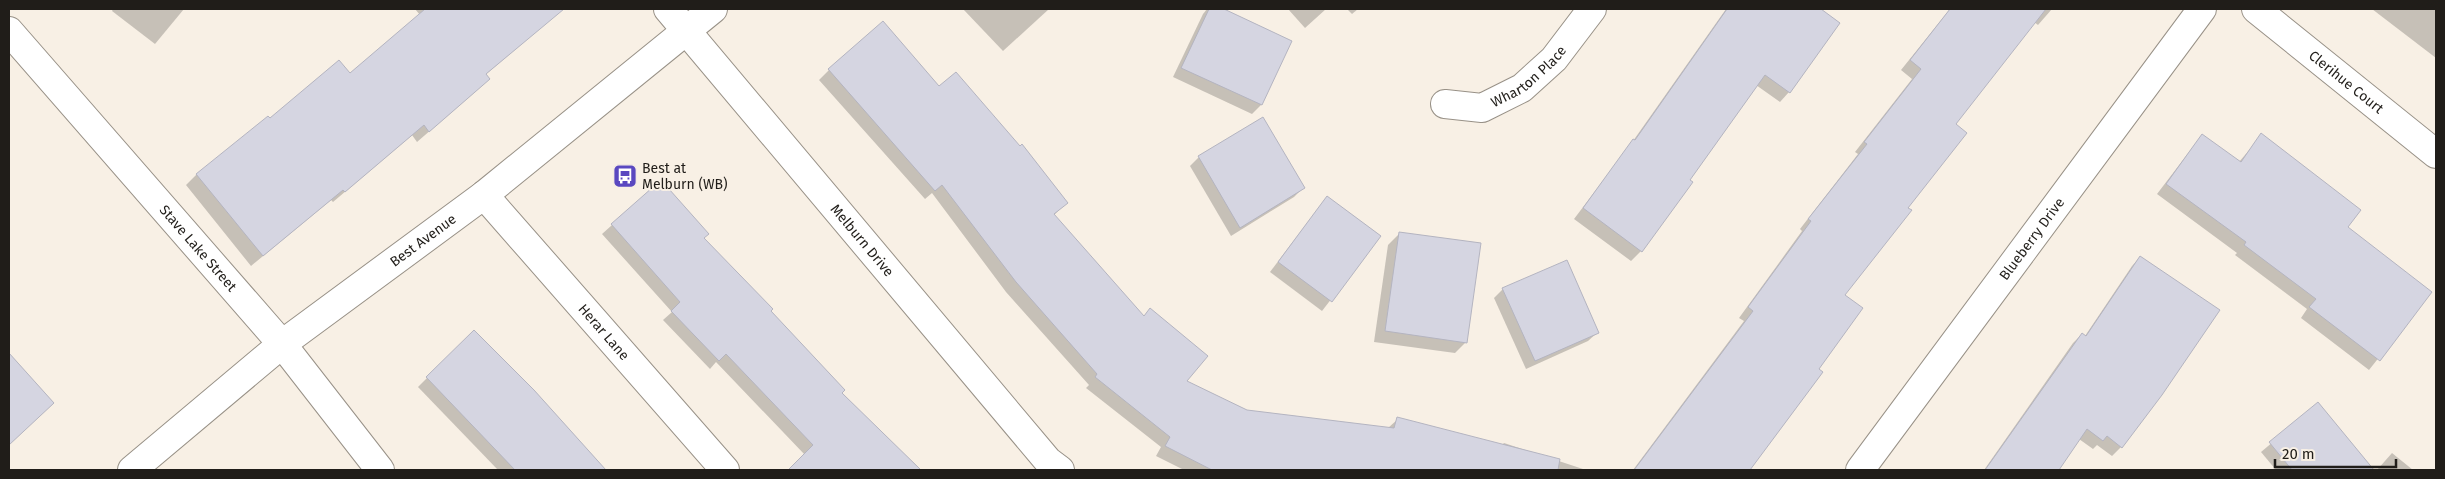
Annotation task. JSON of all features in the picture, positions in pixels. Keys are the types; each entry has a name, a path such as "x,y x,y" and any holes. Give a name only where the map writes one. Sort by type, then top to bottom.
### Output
{"street":[{"name":"Melburn Drive","path":"668,9 1041,453 1060,470"},
{"name":"Best Avenue","path":"132,470 282,344 484,195 713,9"},
{"name":"Wharton Place","path":"1445,104 1482,108 1522,88 1554,59 1592,9"},
{"name":"Blueberry Drive","path":"1860,470 2202,9"},
{"name":"Clerihue Court","path":"2256,9 2436,154"},
{"name":"Stave Lake Street","path":"9,31 282,344 380,470"},
{"name":"Herar Lane","path":"484,195 725,470"}],"building":[{"path":"425,9 564,9 486,74 490,79 429,132 424,125 345,192 343,190 263,256 196,174 268,116 270,118 339,60 350,73"},
{"path":"1209,9 1224,9 1292,41 1262,105 1181,68"},
{"path":"1727,9 1821,9 1840,23 1790,93 1765,75 1690,180 1693,182 1642,252 1583,208 1633,139 1635,140"},
{"path":"1950,9 2046,9 1956,124 1967,133 1908,208 1912,210 1845,295 1863,308 1819,369 1823,372 1750,470 1634,470 1753,311 1748,307 1811,221 1808,219 1867,144 1864,142 1921,69 1910,60"},
{"path":"883,21 939,86 956,72 1020,146 1022,144 1068,203 1054,214 1144,316 1150,308 1208,356 1187,381 1247,410 1394,428 1397,417 1560,459 1558,470 1212,470 1165,446 1170,437 1095,377 1097,374 1016,282 942,185 935,191 828,69"},
{"path":"1263,117 1305,188 1240,228 1198,156"},
{"path":"2261,133 2361,210 2348,227 2432,292 2380,361 2309,307 2316,299 2244,245 2246,242 2166,184 2202,134 2241,162"},
{"path":"661,180 709,234 704,238 773,309 771,311 845,390 842,393 921,470 788,470 813,445 726,354 719,361 671,311 680,302 611,224"},
{"path":"1327,196 1381,236 1332,302 1278,262"},
{"path":"1399,232 1481,243 1467,343 1385,331"},
{"path":"2140,256 2220,310 2162,395 2122,448 2107,436 2103,441 2087,429 2059,470 1985,470 2082,333 2086,336"},
{"path":"1567,260 1599,333 1535,361 1502,288"},
{"path":"474,330 534,390 606,470 515,470 426,377"},
{"path":"9,353 54,403 9,445"},
{"path":"2318,402 2374,470 2292,470 2269,442"}],"place":[{"name":"Best at Melburn (WB)","path":"625,176"}]}
